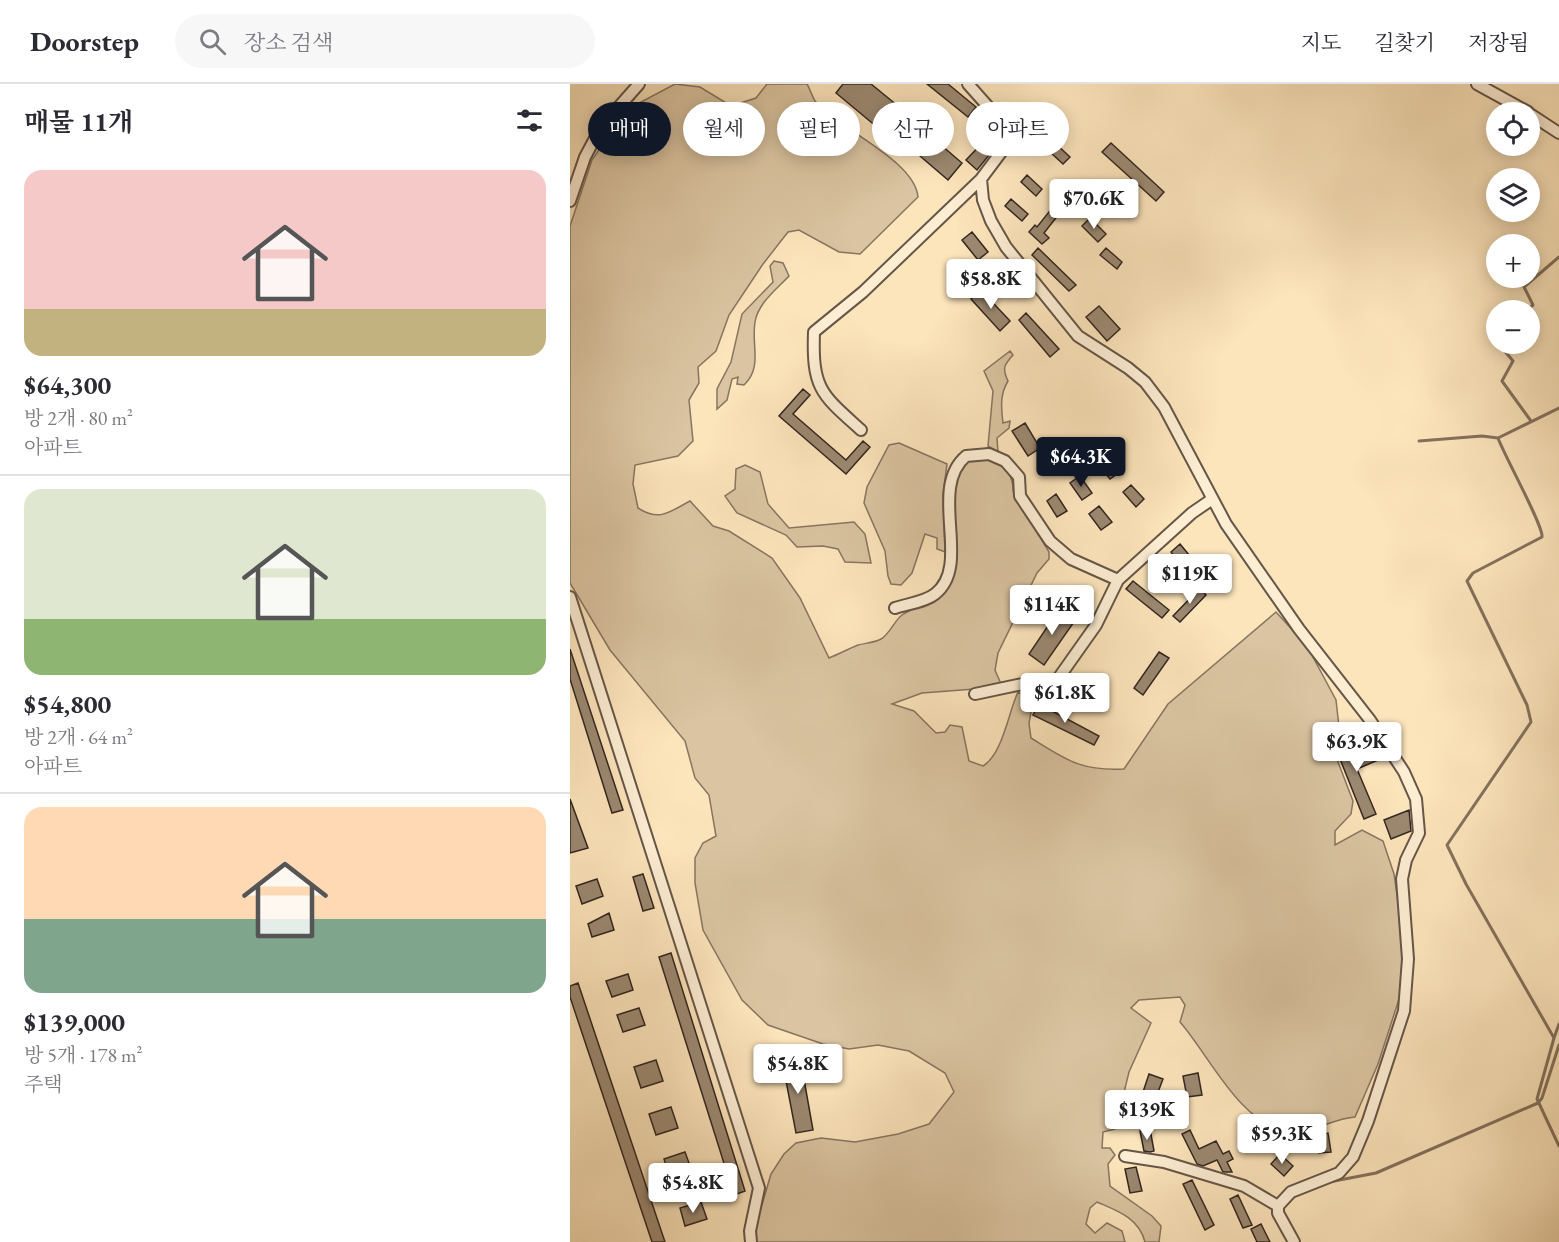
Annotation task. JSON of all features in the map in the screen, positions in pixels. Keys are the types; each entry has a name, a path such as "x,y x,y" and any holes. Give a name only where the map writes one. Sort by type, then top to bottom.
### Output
{"street":[{"path":"570,201 585,157 601,127 639,84"},
{"path":"861,430 828,400 818,386 813,364 814,332 863,292 981,179 1011,139 1008,129 968,84"},
{"path":"1477,84 1509,102"},
{"path":"1540,120 1559,133"},
{"path":"981,179 983,200 991,221 1006,247 1078,336 1145,382 1164,407 1185,442 1211,500 1299,629 1382,737 1404,772 1416,799 1420,818 1419,833 1406,860 1402,879 1408,959 1404,1011 1368,1121 1353,1157 1340,1173 1291,1192 1278,1206 1278,1213 1294,1242"},
{"path":"896,608 933,596 948,577 951,476 960,461 966,456 977,454 989,454 1005,461 1016,471 1019,477 1020,496 1050,540 1071,558 1118,580"},
{"path":"975,694 1027,683 1055,683 1096,625 1118,580 1192,513 1211,500"},
{"path":"570,597 759,1188 750,1231 751,1242"},
{"path":"1125,1156 1164,1162 1244,1185 1278,1206"}],"shaded area":[{"path":"675,84 700,87 724,102 683,102 683,156 765,156 765,102 744,102 756,98 767,84 807,84 816,102 777,102 777,156 860,156 860,137 872,145 872,156 887,156 904,170 914,183 918,197 860,254 839,252 799,230 788,232 763,264 729,315 716,351 698,367 699,383 689,400 693,441 678,456 635,465 633,484 638,508 659,515 690,501 713,526 729,531 772,558 800,598 829,658 858,645 881,639 902,615 943,593 952,579 955,566 953,500 958,472 966,463 974,459 991,459 998,462 1009,474 1013,491 1049,552 1049,559 1037,573 998,653 995,670 1001,684 988,688 922,693 892,704 914,711 936,733 945,732 950,725 962,727 969,761 983,766 996,752 1018,692 1033,701 1029,723 1031,738 1085,766 1124,769 1168,704 1276,612 1307,646 1336,700 1341,745 1333,749 1353,801 1351,814 1335,831 1335,845 1362,830 1383,841 1394,874 1400,916 1403,970 1401,993 1378,1064 1355,1117 1313,1129 1288,1132 1271,1126 1255,1116 1227,1086 1180,1022 1185,1005 1180,997 1139,1000 1131,1008 1151,1023 1129,1072 1115,1129 1103,1132 1102,1148 1110,1148 1115,1155 1108,1164 1110,1186 1152,1216 1161,1226 1159,1242 1145,1242 1138,1227 1127,1216 1097,1202 1090,1208 1086,1224 1095,1233 1107,1223 1122,1231 1125,1242 755,1242 756,1225 771,1174 784,1154 796,1143 821,1138 855,1142 898,1134 929,1124 954,1092 945,1073 909,1051 878,1045 849,1049 823,1044 768,1025 742,1000 703,930 695,883 695,858 703,843 716,836 709,795 695,778 685,741 610,650 570,583 570,226 595,156 671,156 671,102 641,102"},
{"path":"774,261 783,263 789,276 769,297 757,315 754,331 753,371 744,385 737,384 738,377 732,379 727,400 717,409 717,389 731,362 742,314 773,282 770,266"},
{"path":"1010,351 1013,355 1005,367 1008,381 1002,396 1002,406 1003,423 1010,421 1009,428 997,438 998,452 988,446 993,391 984,371"},
{"path":"899,443 947,464 943,494 945,552 937,549 937,538 925,534 912,573 901,585 891,584 885,551 864,503 867,487 889,445"},
{"path":"745,465 760,472 768,504 789,528 854,522 865,534 871,563 845,562 838,549 823,546 797,547 786,535 737,513 725,496 735,489 736,469"}],"building":[{"path":"843,84 871,84 893,102 872,102 872,123 860,113 860,102 847,102 836,93"},
{"path":"927,84 948,84 970,102 966,102 966,115 954,106 954,102 949,102"},
{"path":"1111,143 1164,192 1156,201 1102,152"},
{"path":"920,156 954,156 962,163 948,180"},
{"path":"970,156 988,156 977,170 966,160"},
{"path":"1054,156 1070,157 1063,164"},
{"path":"1027,175 1042,189 1036,196 1021,182"},
{"path":"1065,192 1085,208 1080,214 1067,204 1044,233 1049,238 1042,244 1029,232 1035,225 1037,227"},
{"path":"1011,199 1028,214 1022,221 1005,206"},
{"path":"1090,218 1106,234 1098,242 1082,226"},
{"path":"972,232 988,252 978,260 962,240"},
{"path":"1038,248 1076,285 1069,291 1032,255"},
{"path":"1106,248 1122,262 1117,269 1100,255"},
{"path":"981,290 1010,321 1000,331 971,299"},
{"path":"1099,306 1120,329 1107,341 1086,317"},
{"path":"1026,313 1059,349 1050,357 1019,320"},
{"path":"803,389 810,395 793,414 846,460 863,441 870,447 846,474 779,416"},
{"path":"1025,423 1040,448 1028,456 1012,431"},
{"path":"1109,459 1120,472 1110,479 1100,467"},
{"path":"1080,476 1092,493 1082,500 1070,483"},
{"path":"1131,485 1144,499 1136,507 1123,492"},
{"path":"1056,494 1067,511 1057,517 1047,501"},
{"path":"1099,506 1112,522 1101,530 1089,514"},
{"path":"1180,544 1199,567 1191,575 1171,552"},
{"path":"1133,581 1169,610 1162,618 1126,589"},
{"path":"1200,588 1206,595 1180,622 1173,616"},
{"path":"1060,608 1076,619 1044,665 1029,654"},
{"path":"570,649 623,810 612,813 570,679"},
{"path":"1159,652 1169,658 1143,695 1134,688"},
{"path":"1039,704 1099,736 1094,745 1033,715"},
{"path":"1356,737 1364,756 1374,752 1378,760 1357,769 1376,814 1364,819 1336,749"},
{"path":"570,799 588,848 570,853"},
{"path":"1409,810 1411,831 1391,839 1384,820"},
{"path":"643,874 654,908 643,911 633,877"},
{"path":"597,879 603,896 582,904 576,886"},
{"path":"609,913 614,930 592,937 588,924"},
{"path":"671,953 745,1191 734,1195 659,957"},
{"path":"628,974 633,990 612,997 606,981"},
{"path":"578,983 665,1242 652,1242 570,997 570,986"},
{"path":"639,1008 645,1025 623,1032 617,1015"},
{"path":"800,1057 813,1130 796,1133 782,1060"},
{"path":"656,1060 663,1081 641,1088 634,1067"},
{"path":"1198,1073 1202,1095 1187,1097 1183,1076"},
{"path":"1149,1074 1163,1079 1155,1100 1142,1095"},
{"path":"671,1107 678,1128 656,1135 649,1114"},
{"path":"1150,1129 1154,1151 1150,1152 1144,1151 1140,1131"},
{"path":"1190,1130 1199,1149 1216,1141 1223,1154 1229,1151 1233,1159 1227,1162 1232,1172 1223,1172 1217,1160 1203,1166 1197,1164 1182,1134"},
{"path":"1328,1133 1331,1152 1319,1153 1316,1135"},
{"path":"685,1152 693,1174 671,1181 664,1159"},
{"path":"1280,1154 1293,1166 1284,1176 1271,1164"},
{"path":"1136,1167 1142,1191 1130,1193 1125,1169"},
{"path":"1192,1180 1214,1225 1205,1230 1183,1184"},
{"path":"1238,1195 1252,1225 1243,1228 1230,1199"},
{"path":"701,1202 707,1219 685,1226 680,1208"},
{"path":"1261,1224 1270,1242 1257,1242 1251,1229"}],"waterway":[{"path":"1530,300 1524,287 1559,257"},
{"path":"1507,354 1513,361 1502,381 1531,421"},
{"path":"1559,408 1498,438 1537,520 1542,537 1473,573 1467,581 1527,705 1531,722 1447,845 1466,884 1554,1038 1537,1099 1559,1146"},
{"path":"1419,441 1482,436 1498,438"},
{"path":"1554,1038 1559,1024"},
{"path":"1329,1182 1376,1173 1538,1103 1542,1098 1559,1045"}]}
